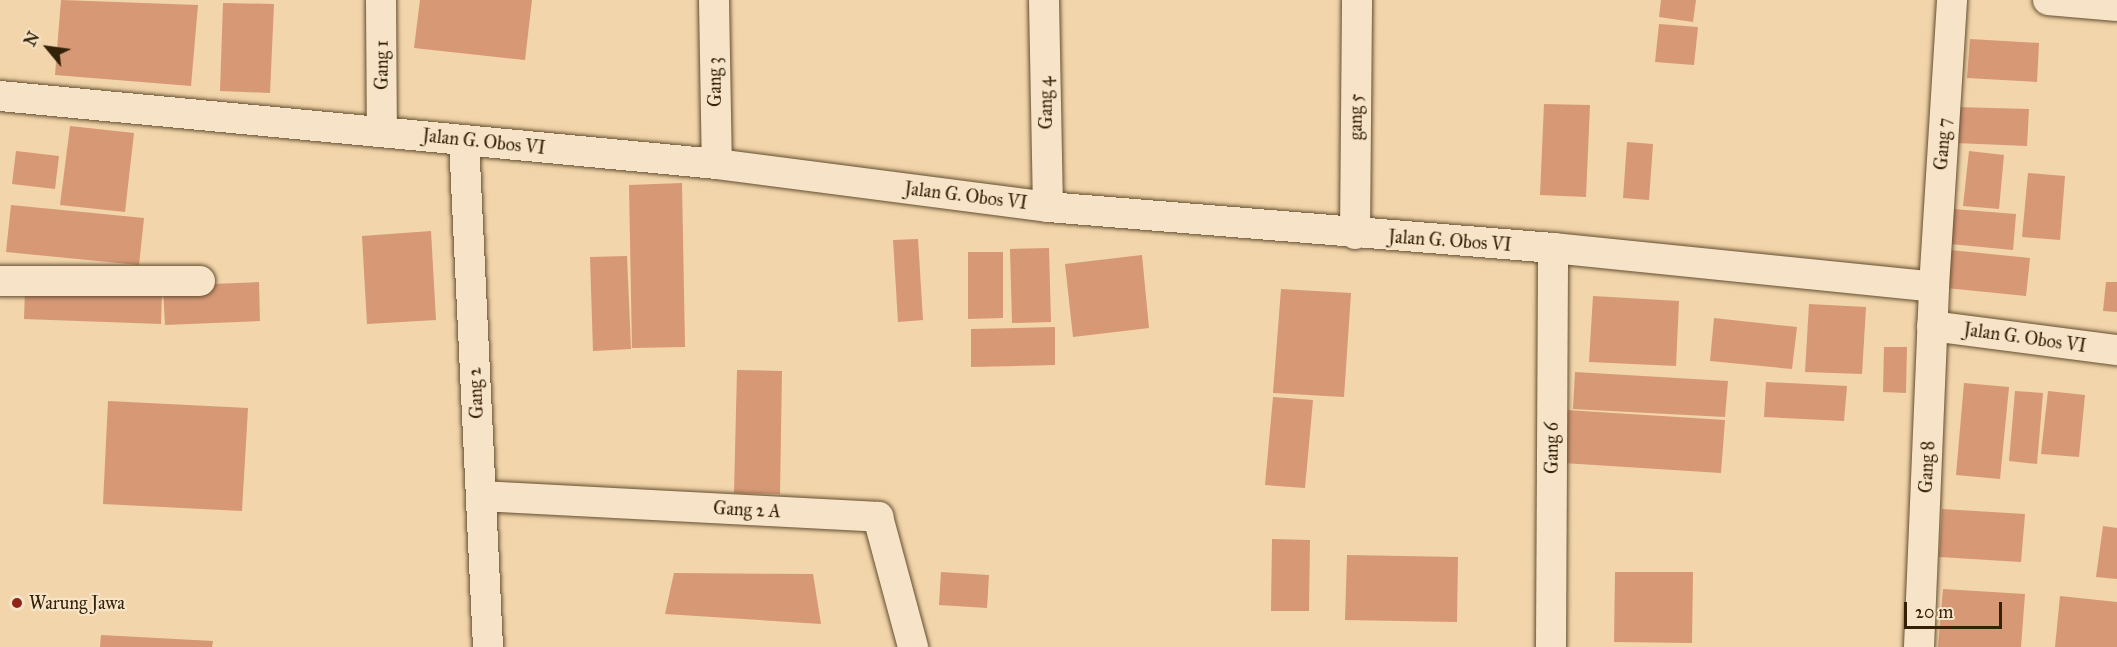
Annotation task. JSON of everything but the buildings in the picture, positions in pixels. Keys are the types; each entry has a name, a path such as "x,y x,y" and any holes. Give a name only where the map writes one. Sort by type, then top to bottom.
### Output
{"street":[{"name":"Gang 1","path":"381,0 382,131"},
{"name":"Gang 3","path":"714,0 717,164"},
{"name":"Gang 4","path":"1044,0 1048,207"},
{"name":"gang 5","path":"1355,234 1357,0"},
{"name":"Gang 7","path":"1934,287 1952,0"},
{"path":"2048,0 2117,6"},
{"name":"Jalan G. Obos VI","path":"0,96 717,164 1048,207 1355,234 1553,248 1934,287"},
{"name":"Gang 2","path":"464,140 488,647"},
{"name":"Gang 6","path":"1551,647 1553,248"},
{"path":"0,281 200,281"},
{"name":"Gang 8","path":"1919,647 1934,287"},
{"name":"Jalan G. Obos VI","path":"1932,326 2117,350"},
{"name":"Gang 2 A","path":"481,496 878,517 913,647"}],"place":[{"name":"Warung Jawa","path":"17,603"}]}
